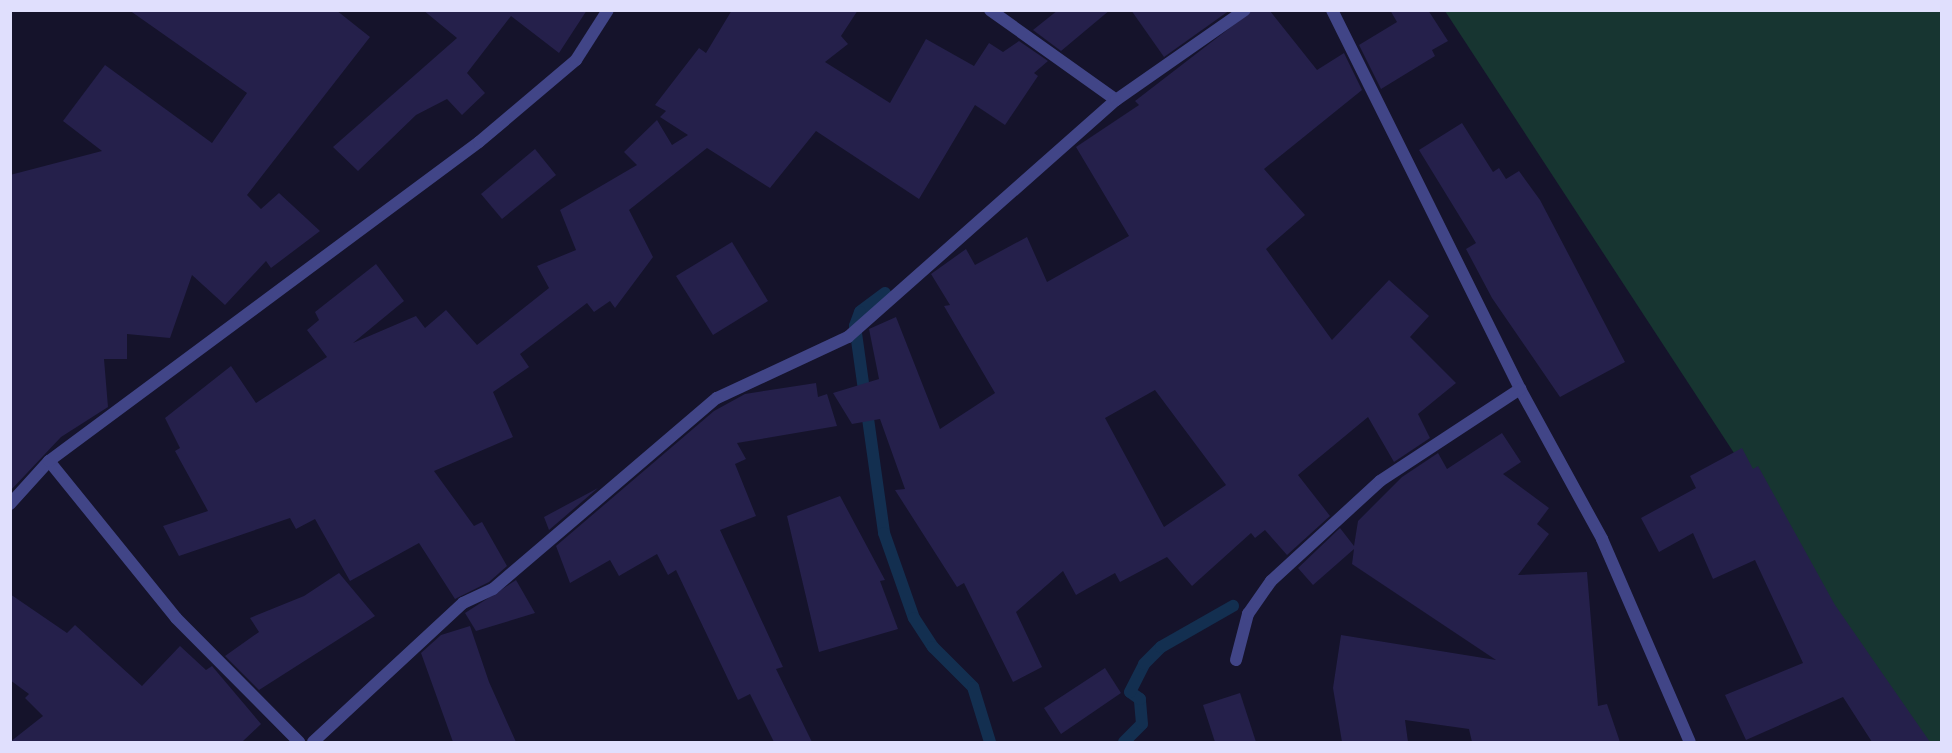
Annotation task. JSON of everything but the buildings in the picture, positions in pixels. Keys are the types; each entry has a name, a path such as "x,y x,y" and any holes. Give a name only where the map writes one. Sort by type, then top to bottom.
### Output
{"street":[{"path":"10,504 49,461 479,142 576,60 609,10"},
{"path":"990,10 1116,100"},
{"path":"313,742 463,603 493,589 717,398 848,337 1116,100 1245,10"},
{"path":"1332,10 1520,389 1602,539 1690,742"},
{"path":"1236,660 1248,614 1271,581 1380,481 1520,389"},
{"path":"49,461 176,618 299,742"}],"green space":[{"path":"1445,11 1941,11 1941,742 1923,742"}],"waterway":[{"path":"885,293 860,312 855,326 884,533 914,618 933,647 973,687 990,742"},
{"path":"1124,742 1142,724 1140,699 1130,692 1144,664 1161,647 1233,606"}]}
